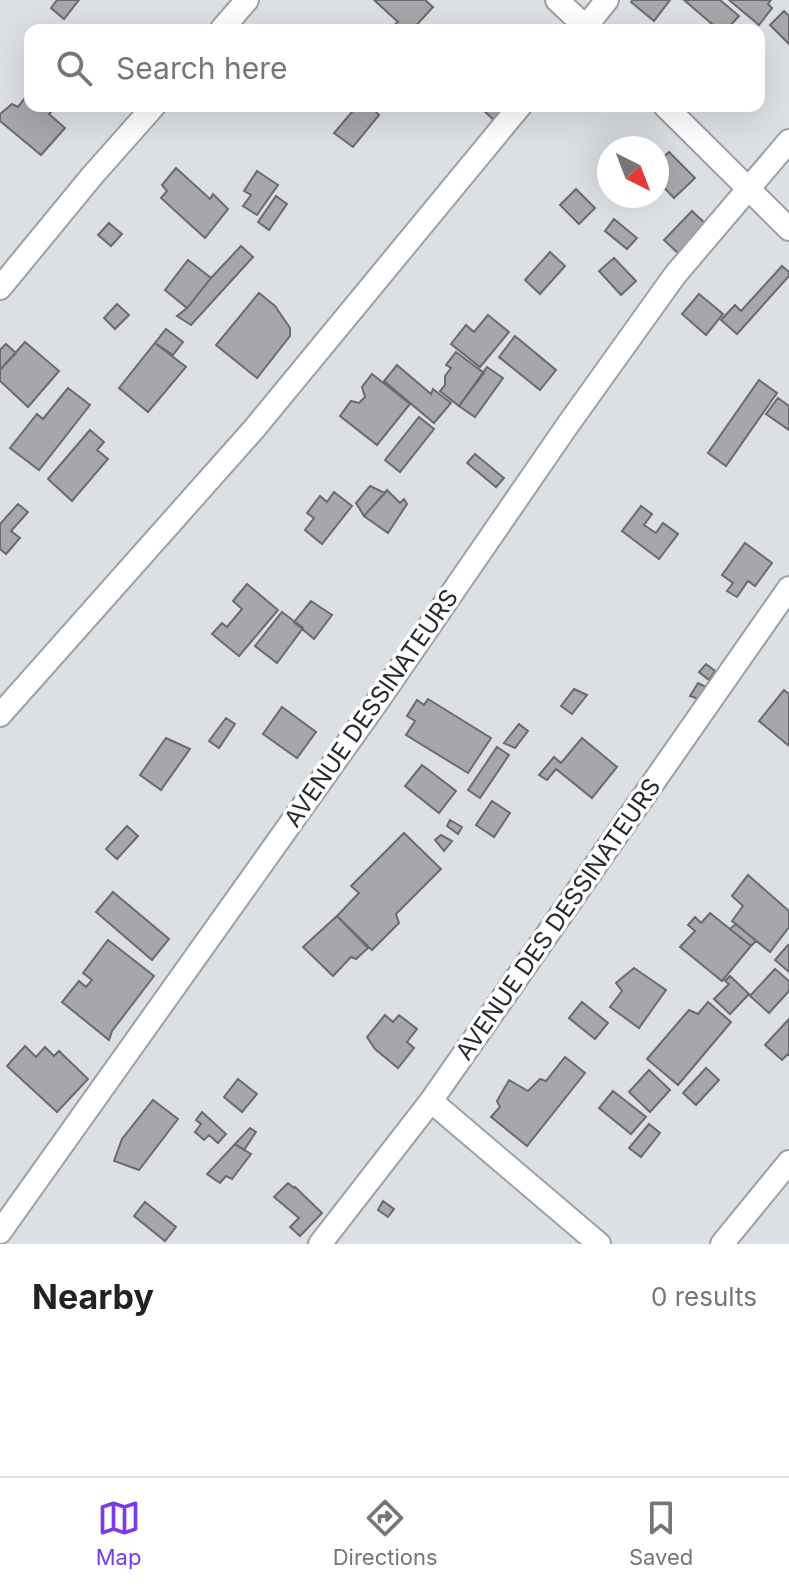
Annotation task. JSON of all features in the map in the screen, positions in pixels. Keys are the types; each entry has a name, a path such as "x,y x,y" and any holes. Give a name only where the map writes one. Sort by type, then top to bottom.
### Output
{"street":[{"path":"226,24 247,0"},
{"path":"557,0 581,24"},
{"path":"590,24 607,0"},
{"path":"0,288 149,112"},
{"path":"0,715 254,429 515,112"},
{"path":"671,112 789,229"},
{"name":"AVENUE DESSINATEURS","path":"0,1232 675,275 789,141"},
{"name":"AVENUE DES DESSINATEURS","path":"320,1244 431,1101 789,588"},
{"path":"431,1101 599,1244"},
{"path":"722,1244 789,1162"}],"building":[{"path":"57,0 79,0 64,19 51,8"},
{"path":"374,0 425,0 433,7 417,24 396,24 398,22"},
{"path":"670,0 654,21 631,2"},
{"path":"684,0 720,0 739,16 732,24 712,24"},
{"path":"729,0 771,0 768,4 772,8 758,24"},
{"path":"784,11 789,16 789,44 770,25"},
{"path":"24,99 24,112 51,112 49,114 65,128 41,155 0,121 0,114 12,104 18,107"},
{"path":"352,112 376,112 379,115 353,147 334,133"},
{"path":"485,112 509,112 499,125"},
{"path":"669,152 695,178 674,198 669,193"},
{"path":"176,168 210,199 213,194 228,209 205,238 161,198 167,191 162,185"},
{"path":"257,171 278,185 257,215 243,206 251,195 244,191"},
{"path":"576,189 595,208 579,224 560,205"},
{"path":"276,196 287,204 269,230 258,222"},
{"path":"692,211 707,225 679,254 664,240"},
{"path":"614,219 637,238 627,249 605,231"},
{"path":"109,223 122,234 111,246 98,235"},
{"path":"241,246 253,257 191,325 177,316 187,308"},
{"path":"550,252 565,266 540,294 525,280"},
{"path":"614,258 636,281 621,295 599,271"},
{"path":"188,260 211,278 187,308 165,290"},
{"path":"782,266 789,276 737,334 721,320 735,305 741,311"},
{"path":"259,293 275,306 290,328 290,336 257,378 216,345"},
{"path":"699,294 723,314 706,335 682,314"},
{"path":"117,304 129,315 115,329 104,318"},
{"path":"488,315 509,332 480,367 451,344 466,325 474,332"},
{"path":"166,329 183,342 173,355 155,343"},
{"path":"515,336 556,370 540,390 499,357"},
{"path":"25,342 59,371 28,407 0,381 0,370"},
{"path":"155,343 186,367 148,412 119,388"},
{"path":"6,344 16,353 0,370 0,350"},
{"path":"456,352 484,373 459,406 440,391 451,368 446,365"},
{"path":"397,365 431,394 433,389 451,403 434,423 384,381"},
{"path":"487,367 503,378 475,417 459,406"},
{"path":"372,374 410,404 377,445 340,416 351,401 359,403 365,397 362,387"},
{"path":"759,380 777,393 726,466 708,453"},
{"path":"68,388 90,405 39,470 10,448 37,414 43,419"},
{"path":"778,398 789,406 789,430 766,414"},
{"path":"419,417 434,429 400,472 385,460"},
{"path":"90,430 104,442 97,450 108,459 72,501 48,479"},
{"path":"475,454 504,478 496,487 467,463"},
{"path":"370,486 385,493 364,516 356,503"},
{"path":"387,490 400,503 404,499 407,504 388,533 364,516"},
{"path":"334,492 352,506 322,544 305,530 314,518 307,513 320,496 327,502"},
{"path":"18,504 28,512 11,531 20,538 6,554 0,549 0,524"},
{"path":"641,506 652,514 644,525 656,533 663,523 678,534 659,559 622,531"},
{"path":"745,543 772,563 755,586 748,581 737,597 727,591 733,583 722,575"},
{"path":"247,584 278,610 239,656 212,634 222,623 227,627 242,609 233,601"},
{"path":"311,601 332,615 314,639 294,622"},
{"path":"282,612 303,628 277,663 255,646"},
{"path":"706,664 715,671 709,680 699,672"},
{"path":"698,683 708,688 701,700 690,696"},
{"path":"574,689 587,695 572,714 561,706"},
{"path":"784,690 789,694 789,746 759,721"},
{"path":"428,699 491,738 468,773 406,735 415,721 407,716 417,700 424,705"},
{"path":"282,707 316,732 297,758 263,734"},
{"path":"226,718 235,724 219,748 209,741"},
{"path":"519,724 528,731 515,748 504,743"},
{"path":"166,738 190,749 161,790 140,775"},
{"path":"582,738 617,767 592,798 556,769 547,780 539,775 554,757 561,763"},
{"path":"497,747 509,755 480,798 468,790"},
{"path":"422,765 456,791 439,813 405,786"},
{"path":"492,801 510,813 494,837 476,825"},
{"path":"450,820 462,827 458,834 447,826"},
{"path":"127,826 138,836 117,859 106,849"},
{"path":"404,833 441,869 396,914 399,923 372,950 337,916 359,893 351,886"},
{"path":"441,835 452,841 444,851 435,840"},
{"path":"748,875 789,911 789,927 770,952 732,921 743,906 732,896"},
{"path":"113,892 169,939 152,960 96,912"},
{"path":"710,913 751,946 722,981 680,947 695,931 688,925 695,917 701,923"},
{"path":"337,916 368,948 356,959 351,957 333,976 303,947"},
{"path":"736,924 756,941 751,946 730,929"},
{"path":"108,940 154,976 112,1031 109,1040 62,1002 79,981 86,987 92,980 83,973"},
{"path":"789,946 789,972 775,960"},
{"path":"634,968 666,990 639,1028 610,1007 622,991 616,983"},
{"path":"775,969 789,981 789,991 769,1013 750,996"},
{"path":"730,976 749,994 730,1014 714,999 729,984 725,981"},
{"path":"582,1002 608,1023 595,1039 569,1018"},
{"path":"708,1002 731,1022 678,1085 647,1059 689,1010 698,1014"},
{"path":"385,1015 393,1022 399,1015 417,1029 407,1042 414,1048 398,1068 375,1049 367,1037"},
{"path":"789,1019 789,1055 782,1060 765,1045"},
{"path":"25,1046 36,1057 45,1047 54,1056 59,1051 88,1079 57,1112 7,1066"},
{"path":"565,1057 585,1073 527,1146 491,1117 500,1107 497,1101 509,1080 528,1091 540,1079 546,1081"},
{"path":"706,1068 719,1080 696,1105 683,1093"},
{"path":"649,1070 670,1090 650,1112 629,1092"},
{"path":"238,1079 257,1094 242,1112 224,1097"},
{"path":"613,1091 646,1117 631,1134 599,1108"},
{"path":"153,1100 178,1119 139,1170 114,1161 122,1139"},
{"path":"202,1112 226,1134 218,1143 209,1135 204,1140 195,1132 201,1124 196,1120"},
{"path":"649,1124 660,1133 641,1157 629,1148"},
{"path":"250,1128 256,1132 244,1150 235,1144"},
{"path":"235,1144 251,1154 232,1179 226,1176 220,1183 207,1174"},
{"path":"288,1183 322,1213 300,1236 290,1227 299,1218 274,1197"},
{"path":"383,1201 394,1209 388,1217 378,1210"},
{"path":"145,1202 176,1227 165,1241 134,1216"}]}
